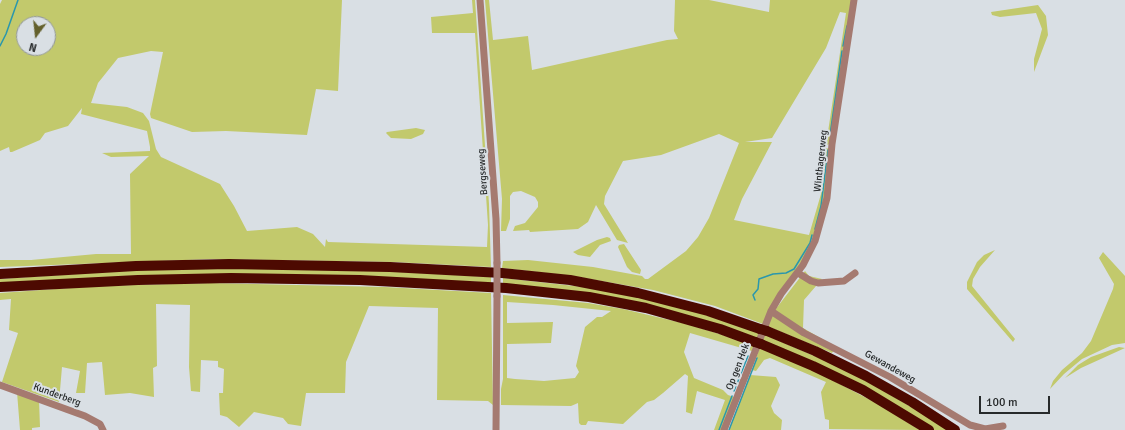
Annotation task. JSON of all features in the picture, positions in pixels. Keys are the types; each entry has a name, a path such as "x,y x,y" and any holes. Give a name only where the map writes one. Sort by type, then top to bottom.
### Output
{"highway":[{"path":"0,274 129,267 229,264 390,267 502,273 570,280 638,293 708,311 763,330 815,351 866,376 912,402 955,430"},
{"path":"0,287 231,278 366,280 506,288 589,297 646,308 720,329 758,343 813,366 863,390 929,430"}],"street":[{"name":"Bergseweg","path":"480,0 496,219 496,430"},
{"name":"Winthagerweg","path":"771,311 780,294 798,272 813,246 826,203 832,144 854,0"},
{"path":"798,272 808,280 818,283 844,281 855,273"},
{"name":"Gewandeweg","path":"771,311 804,333 897,380 970,425 988,429 1003,426"},
{"name":"Op gen Hek","path":"724,430 771,311"},
{"name":"Kunderberg","path":"0,386 85,416 100,424 103,430"}],"green space":[{"path":"2,0 342,0 338,91 316,89 307,135 226,131 192,132 151,118 150,114 163,52 151,51 118,58 98,83 91,103 127,107 143,113 149,121 156,149 161,157 220,184 247,231 297,227 313,234 325,247 326,239 328,242 487,247 488,225 475,33 432,33 431,17 473,13 472,0 475,0 489,204 491,267 393,262 212,259 0,267 0,260 31,260 96,254 131,254 130,174 149,156 111,157 102,153 150,151 150,147 147,131 81,114 82,108 68,126 45,133 40,140 12,152 10,152 9,147 0,151 0,4"},
{"path":"485,0 489,0 493,40 528,36 532,70 667,40 678,39 674,31 675,0 709,0 769,12 770,0 853,0 830,144 826,145 846,13 840,12 826,48 772,138 745,142 772,142 742,199 734,220 809,235 821,194 826,148 830,149 827,189 807,257 763,324 715,306 653,290 573,276 502,268 503,261 528,260 593,267 642,276 645,279 648,279 686,251 698,237 709,218 739,143 719,134 661,155 623,161 605,196 604,204 628,243 617,240 596,205 588,222 578,229 530,232 529,230 513,231 515,226 525,223 538,207 538,202 535,197 521,191 513,192 510,196 510,219 506,231 501,231 502,199"},
{"path":"1038,5 1046,16 1048,35 1034,72 1034,59 1042,29 1036,13 1000,17 992,15 991,12"},
{"path":"416,128 425,130 423,134 411,139 391,138 386,133 387,132"},
{"path":"607,237 610,238 611,241 600,245 590,257 578,255 573,252 597,240"},
{"path":"624,244 641,270 640,274 632,272 627,267 618,247 619,245"},
{"path":"995,250 980,267 973,279 972,286 1015,339 1013,342 967,289 967,282 977,262 984,255"},
{"path":"1103,252 1125,276 1125,343 1112,345 1082,359 1064,374 1050,389 1053,381 1062,370 1082,353 1091,341 1113,289 1114,284 1099,258"},
{"path":"199,268 367,270 491,277 491,283 468,281 0,284 0,279 133,270"},
{"path":"805,271 809,276 822,279 804,300 803,328 836,347 832,353 767,326 775,310"},
{"path":"503,278 610,290 735,322 852,372 950,430 934,430 910,415 723,327 503,284"},
{"path":"211,283 385,287 491,293 493,405 488,401 437,400 438,308 369,306 346,362 345,393 306,393 301,426 288,424 283,418 254,412 239,427 227,417 220,415 219,393 223,393 224,369 218,367 218,361 201,360 200,392 191,391 189,367 190,305 156,304 157,366 153,368 154,397 130,393 105,395 102,362 87,363 85,393 76,393 80,371 62,367 59,402 2,382 18,333 9,330 11,299 0,300 0,293 97,286"},
{"path":"503,295 588,303 623,309 691,325 754,345 752,351 690,333 684,352 694,378 723,390 728,395 734,397 722,430 714,430 725,400 697,391 692,414 686,412 688,376 685,374 654,400 647,402 623,424 588,421 586,425 581,425 579,423 578,403 571,406 501,405 501,389 503,379","holes":["507,302 611,311 602,317 597,317 585,327 576,366 579,372 575,378 544,381 507,378 507,344 551,343 553,322 507,323"]},
{"path":"760,347 817,372 878,404 920,430 829,429 829,420 825,419 821,392 826,382 770,358 764,360 756,371 752,370"},
{"path":"1119,347 1125,348 1081,368 1065,378 1078,365 1091,357"},
{"path":"750,375 776,377 780,385 771,406 774,413 782,420 781,430 729,430"},
{"path":"17,392 39,400 40,427 32,428 32,430 20,430"}],"waterway":[{"path":"0,46 6,34 18,0"},
{"path":"843,46 847,26"},
{"path":"830,135 842,51"},
{"path":"815,229 821,206 828,150"},
{"path":"755,300 753,295 758,289 759,279 773,274 786,273 794,269 810,243 812,235"},
{"path":"734,391 748,356"},
{"path":"729,430 757,358"},
{"path":"719,430 732,396"}]}
